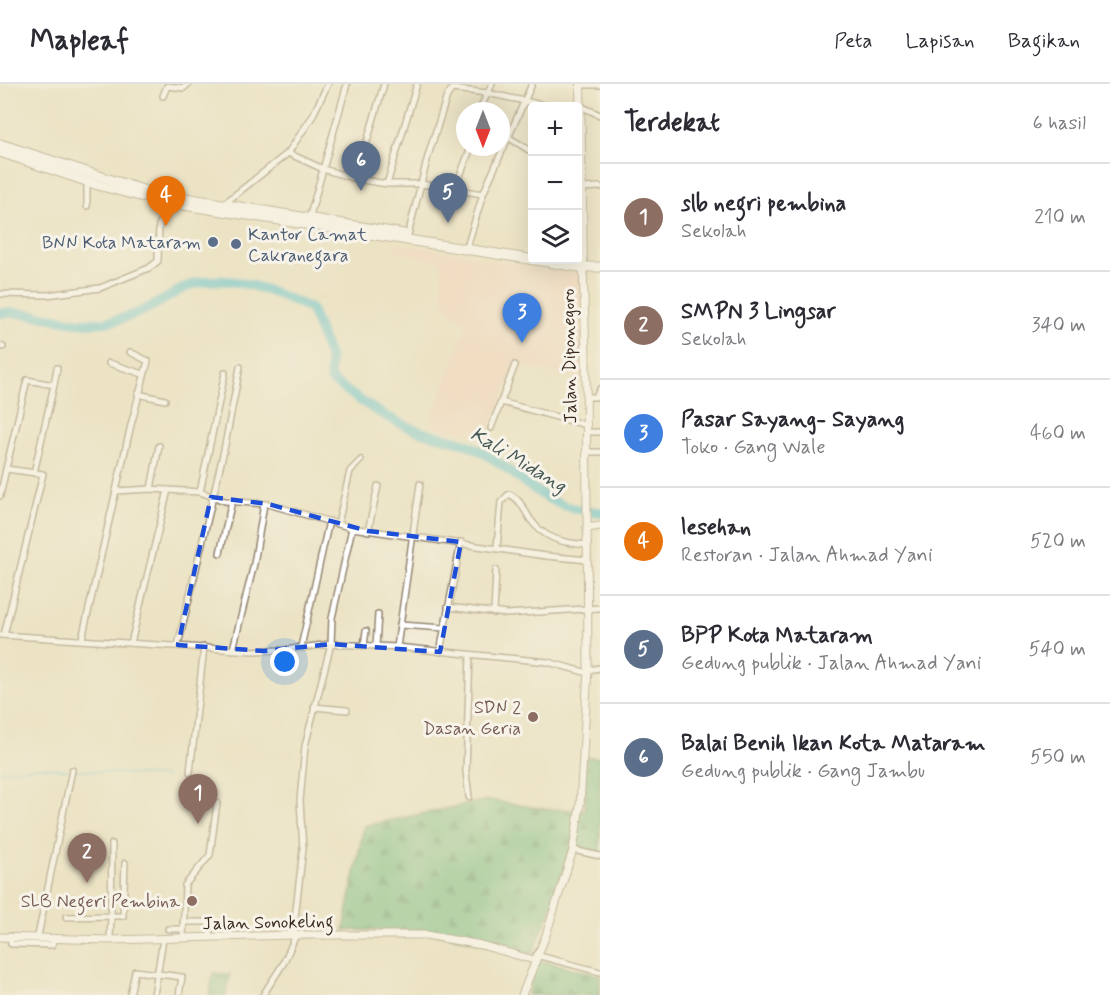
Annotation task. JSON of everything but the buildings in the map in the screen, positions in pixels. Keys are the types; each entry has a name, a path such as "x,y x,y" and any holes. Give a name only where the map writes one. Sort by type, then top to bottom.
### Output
{"highway":[{"path":"0,144 22,157 87,181 169,202 205,205 599,267"},
{"path":"0,152 205,205 224,205 392,235 408,235 528,253"}],"main road":[{"name":"Jalan Diponegoro","path":"579,102 580,84"},
{"name":"Jalan Diponegoro","path":"581,210 583,264"}],"street":[{"path":"163,96 167,86 184,88 188,84"},
{"path":"224,205 288,153 312,117 328,84"},
{"path":"309,219 347,84"},
{"path":"357,179 384,84"},
{"path":"387,184 417,84"},
{"path":"484,102 492,84"},
{"path":"510,132 532,84"},
{"path":"580,84 600,86"},
{"path":"408,235 447,96 452,89 488,93 529,102"},
{"path":"582,111 600,115"},
{"path":"510,138 528,150"},
{"path":"288,153 323,170 357,179 387,184 421,184 483,194"},
{"path":"455,189 468,156"},
{"path":"468,244 483,194 500,156"},
{"path":"87,181 87,206"},
{"path":"582,182 600,187"},
{"path":"0,294 79,293 100,288 149,268 158,261 159,225 169,202"},
{"name":"Jalan Diponegoro","path":"522,995 573,850 580,806 588,671 583,264"},
{"path":"82,639 138,394 148,360 130,352"},
{"path":"109,363 143,374"},
{"path":"491,428 514,365"},
{"path":"178,645 211,497 224,450 240,367"},
{"path":"34,473 57,368"},
{"path":"200,492 225,373"},
{"path":"0,496 27,380 54,385"},
{"path":"586,397 596,397 600,389"},
{"path":"138,394 165,400"},
{"path":"501,402 600,432"},
{"path":"151,489 159,446"},
{"path":"586,452 600,452"},
{"path":"338,524 350,471 361,460"},
{"path":"6,469 43,474 2,635 264,651 331,644 364,645 548,662 588,671 600,668"},
{"path":"397,647 420,484"},
{"path":"368,531 378,486"},
{"path":"116,490 151,489 200,492 211,497 232,501 264,504 368,531 588,560"},
{"path":"131,644 168,490"},
{"path":"497,548 501,502 509,494 518,500 530,519 550,538 566,543 588,545"},
{"path":"220,553 232,501"},
{"path":"233,649 254,564 264,504"},
{"path":"301,648 329,521"},
{"path":"587,528 600,526"},
{"path":"263,995 283,964 294,935 303,849 301,795 305,746 331,644 333,618 352,528"},
{"path":"440,652 461,542"},
{"path":"494,614 496,570"},
{"path":"448,607 494,614 552,613 600,608"},
{"path":"376,646 378,614"},
{"path":"400,625 444,628"},
{"path":"364,645 366,631"},
{"path":"190,772 204,647"},
{"path":"469,797 466,772 470,654"},
{"path":"314,706 347,710"},
{"path":"38,936 72,770"},
{"path":"183,938 185,885 201,870 210,855 217,803"},
{"path":"110,940 112,844"},
{"path":"573,850 600,856"},
{"path":"66,917 123,916 125,863"},
{"path":"168,929 209,922 211,937"},
{"name":"Jalan Sonokeling","path":"0,936 110,940 294,935 426,935 535,958"},
{"path":"10,936 11,944 52,945 54,938"},
{"path":"154,995 163,939"},
{"path":"535,958 600,972"},
{"path":"130,995 135,971 182,978 179,995"}],"highlighted area":[{"path":"211,497 268,504 368,531 461,542 440,652 331,644 264,651 178,645"}],"shaded area":[{"path":"395,243 582,275 585,379 515,364 487,437 429,426 468,322 451,313 442,298 441,261 395,251"}],"green space":[{"path":"586,757 600,758 600,852 570,849 550,912 532,954 426,931 344,930 364,826 488,800 544,809 585,810"},
{"path":"539,960 600,975 600,995 527,995"},
{"path":"213,973 230,974 226,995 210,995"}],"waterway":[{"name":"Kali Midang","path":"0,313 26,314 79,322 105,322 135,314 195,283 229,281 264,289 311,309 330,359 330,379 361,401 404,425 473,447 505,467 545,497 579,510 600,512"},
{"path":"0,771 42,767 68,770"},
{"path":"76,770 166,777"}],"place":[{"name":"Balai Benih Ikan Kota Mataram","path":"361,191"},
{"name":"BPP Kota Mataram","path":"448,223"},
{"name":"lesehan","path":"166,226"},
{"name":"BNN Kota Mataram","path":"213,242"},
{"name":"Kantor Camat Cakranegara","path":"236,244"},
{"name":"Pasar Sayang- Sayang","path":"522,343"},
{"name":"SDN 2 Dasan Geria","path":"533,717"},
{"name":"slb negri pembina","path":"198,824"},
{"name":"SMPN 3 Lingsar","path":"87,883"},
{"name":"SLB Negeri Pembina","path":"192,901"}]}
